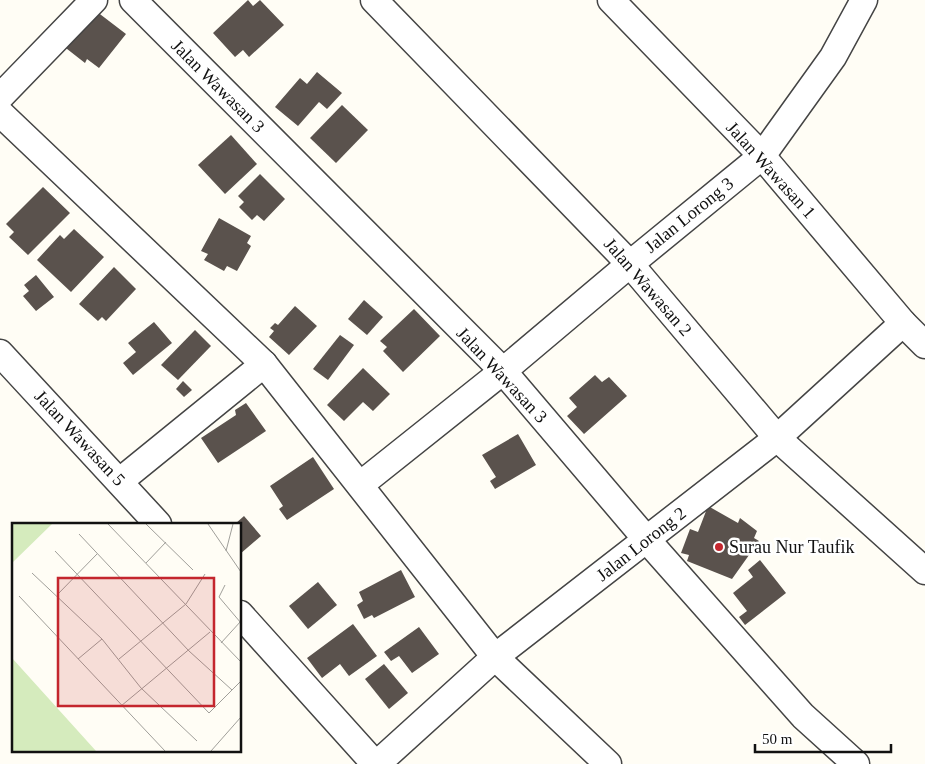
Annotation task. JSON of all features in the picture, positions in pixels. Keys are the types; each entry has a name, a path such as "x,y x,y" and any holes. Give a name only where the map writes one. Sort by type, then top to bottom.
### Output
{"street":[{"path":"0,97 94,0"},
{"name":"Jalan Wawasan 3","path":"133,0 503,371 647,540 803,716 856,764"},
{"name":"Jalan Wawasan 2","path":"374,0 630,264 777,438 925,571"},
{"name":"Jalan Wawasan 1","path":"611,0 762,156 903,323 925,345"},
{"name":"Jalan Lorong 3","path":"360,485 503,371 762,156 833,57 864,0"},
{"path":"0,113 264,364 494,657 608,764"},
{"name":"Jalan Lorong 2","path":"376,764 494,657 777,438 903,323"},
{"name":"Jalan Wawasan 5","path":"0,354 157,523"},
{"path":"120,481 264,364"},
{"path":"241,615 376,764"}],"building":[{"path":"248,0 253,6 260,0 284,25 249,57 243,50 235,57 213,33"},
{"path":"92,8 126,34 99,68 87,59 85,63 62,45"},
{"path":"317,72 342,93 327,109 319,102 298,126 275,107 300,78 307,84"},
{"path":"342,105 368,130 336,163 310,138"},
{"path":"231,135 257,164 225,194 198,165"},
{"path":"260,174 285,199 264,221 257,215 252,220 239,207 244,202 238,196"},
{"path":"43,187 70,213 28,255 9,237 14,232 6,224"},
{"path":"219,218 251,236 247,243 251,246 237,271 227,266 224,271 204,260 208,254 201,251"},
{"path":"74,229 104,257 71,292 37,260 60,235 64,239"},
{"path":"114,267 136,289 106,321 102,317 98,321 79,304"},
{"path":"36,275 54,297 36,311 23,296 29,291 24,285"},
{"path":"364,300 383,317 367,335 348,319"},
{"path":"295,306 317,326 289,355 269,337 274,331 270,328 275,323 278,325"},
{"path":"414,309 440,336 403,372 383,351 387,347 380,341"},
{"path":"154,322 172,343 133,375 123,363 136,352 128,343"},
{"path":"195,330 211,346 178,380 161,365"},
{"path":"340,335 354,345 328,380 313,369"},
{"path":"363,368 390,394 373,411 363,402 344,421 327,405"},
{"path":"595,375 602,382 609,377 627,396 584,434 567,416 577,407 569,398"},
{"path":"183,381 192,390 184,397 176,389"},
{"path":"246,403 266,431 218,463 201,438 236,415 235,410"},
{"path":"518,434 536,465 495,489 490,481 496,477 482,455"},
{"path":"313,457 334,489 287,520 279,509 283,506 270,486"},
{"name":"Surau Nur Taufik","path":"708,506 738,523 740,518 757,531 754,538 759,541 732,579 687,561 689,555 681,553 690,529 698,532"},
{"path":"244,516 261,536 241,553 241,523 236,523"},
{"path":"760,560 786,593 745,625 739,617 747,611 733,593 753,577 748,570"},
{"path":"401,570 415,597 374,618 372,615 364,619 357,605 363,601 359,592"},
{"path":"318,582 337,605 308,629 289,606"},
{"path":"353,624 377,656 349,676 340,664 322,678 307,658"},
{"path":"419,627 439,654 412,673 399,656 391,661 384,652"},
{"path":"384,664 408,693 389,709 365,679"}],"place":[{"name":"Surau Nur Taufik","path":"719,547"}]}
